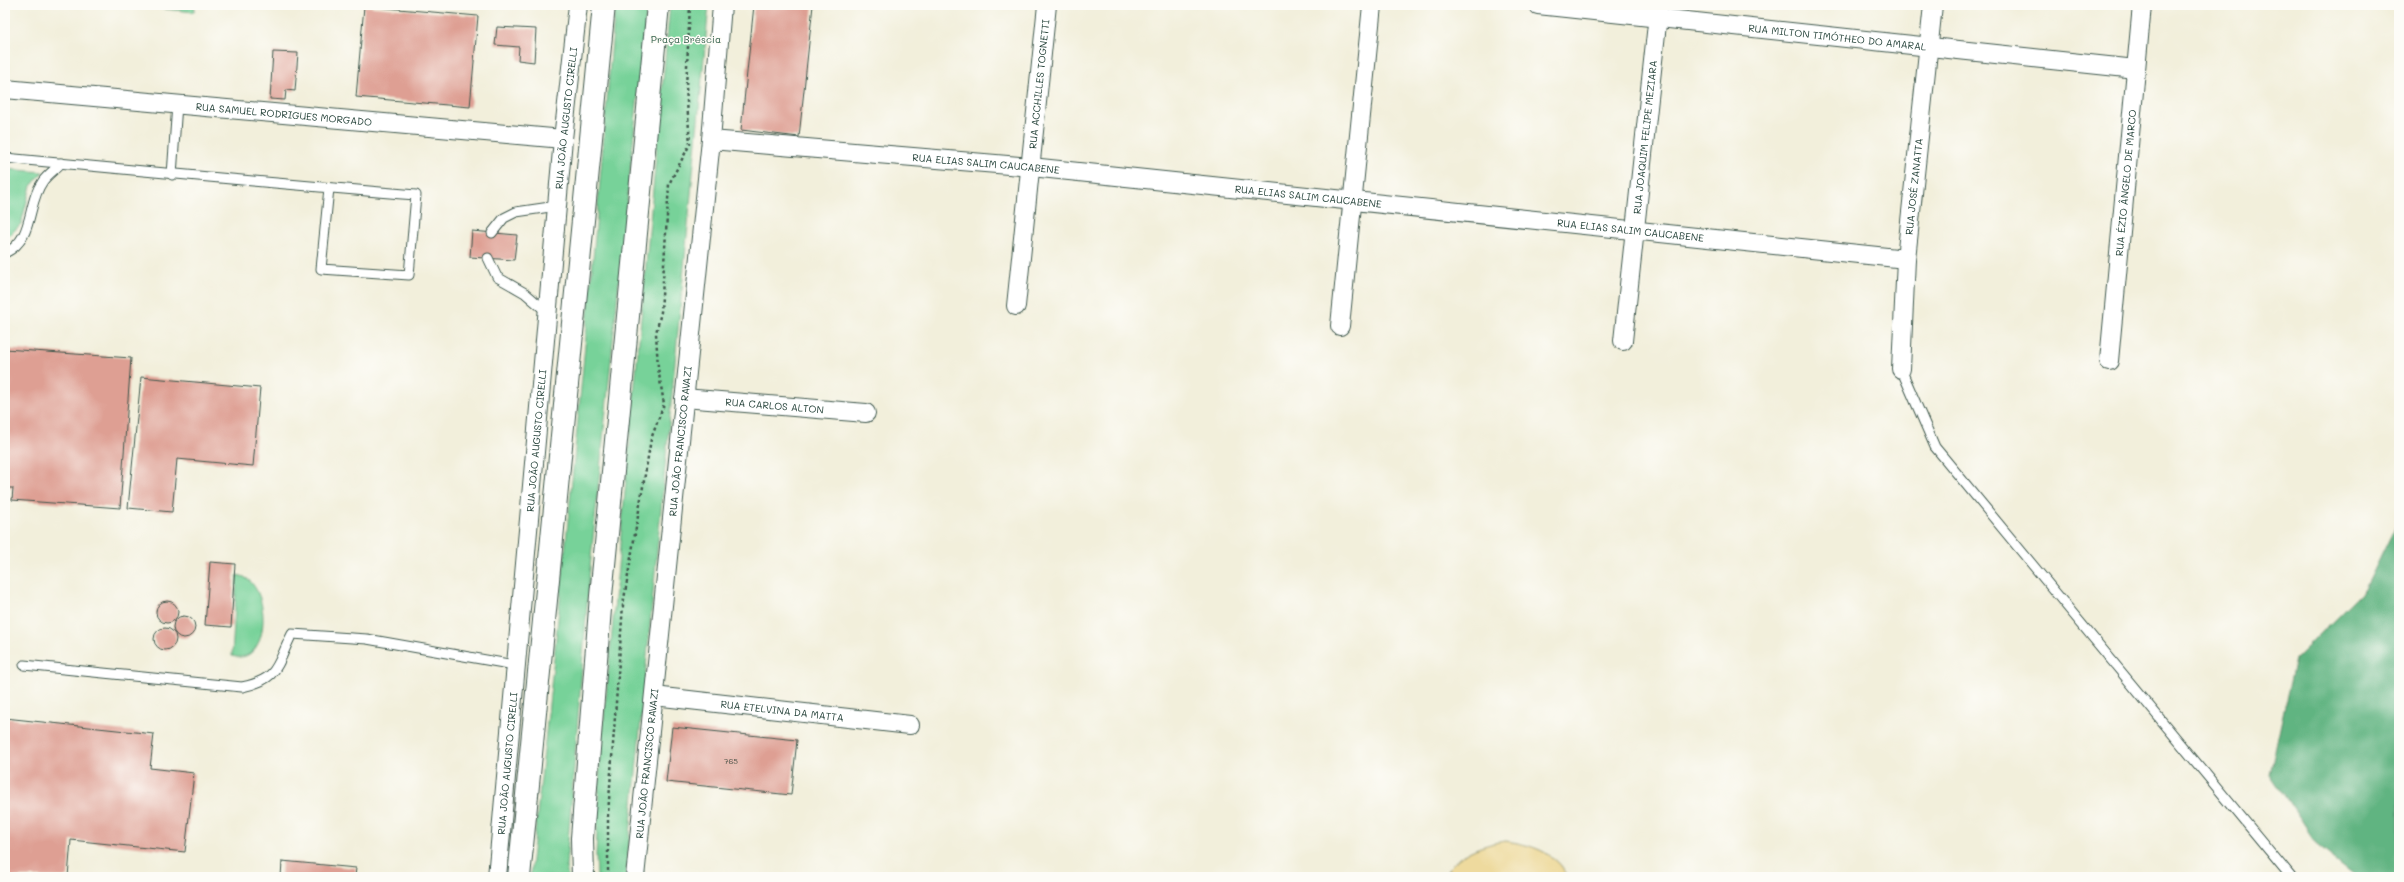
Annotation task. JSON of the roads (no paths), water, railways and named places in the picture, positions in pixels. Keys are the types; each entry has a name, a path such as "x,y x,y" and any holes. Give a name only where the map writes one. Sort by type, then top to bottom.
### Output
{"main road":[{"path":"519,877 604,5"},
{"path":"584,877 582,838 601,596 658,5"}],"street":[{"name":"RUA JOÃO AUGUSTO CIRELLI","path":"497,877 563,139 578,5"},
{"name":"RUA JOÃO FRANCISCO RAVAZI","path":"635,877 711,140 722,5"},
{"name":"RUA ACCHILLES TOGNETTI","path":"1016,306 1047,5"},
{"path":"1340,326 1372,5"},
{"name":"RUA MILTON TIMÓTHEO DO AMARAL","path":"1538,5 1659,12 1929,48 2136,69"},
{"name":"RUA JOSÉ ZANATTA","path":"1901,369 1906,259 1933,5"},
{"name":"RUA ÉZIO ÂNGELO DE MARCO","path":"2109,361 2142,5"},
{"name":"RUA JOAQUIM FELIPE MEZIARA","path":"1623,341 1659,12"},
{"name":"RUA SAMUEL RODRIGUES MORGADO","path":"5,89 563,139"},
{"name":"RUA ELIAS SALIM CAUCABENE","path":"711,140 1031,167 1906,259"},
{"name":"RUA CARLOS ALTON","path":"684,398 866,414"},
{"name":"RUA ETELVINA DA MATTA","path":"654,696 910,725"}],"lane":[{"path":"172,175 177,104"},
{"path":"5,158 172,175 416,195 409,275 321,269 329,188"},
{"path":"5,253 13,249 26,235 43,181 61,163"},
{"path":"492,233 504,218 516,212 557,206"},
{"path":"488,258 497,277 525,294 547,312"},
{"path":"1901,369 1935,447 2291,877"},
{"path":"24,664 242,687 259,683 272,675 292,634 367,639 515,665"}],"park label":[{"name":"Praça Bréscia","path":"686,39"}]}
